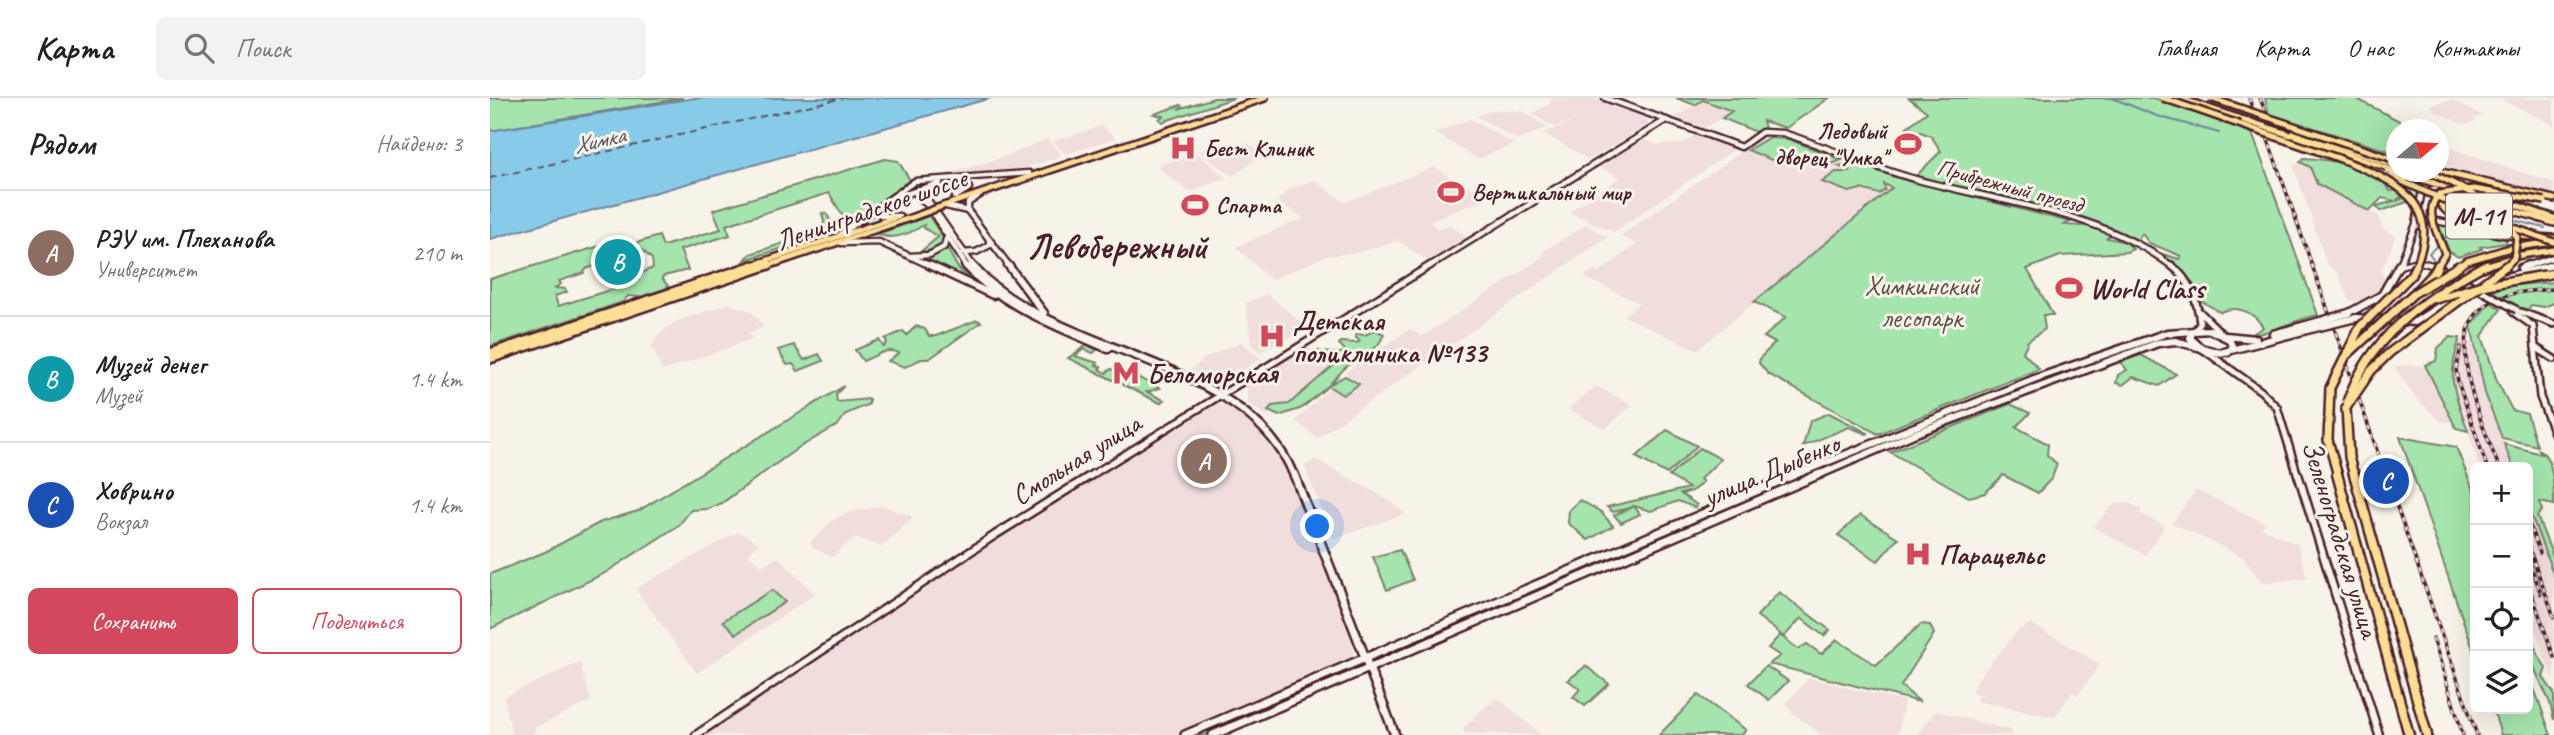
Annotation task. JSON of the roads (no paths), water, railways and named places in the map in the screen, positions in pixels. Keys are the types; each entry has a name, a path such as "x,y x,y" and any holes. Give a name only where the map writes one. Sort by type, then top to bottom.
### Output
{"main road":[{"name":"Ленинградское шоссе","path":"942,205 955,197 1251,98"},
{"name":"Ленинградское шоссе","path":"490,354 882,227 911,215 1265,98"},
{"name":"М-11","path":"2163,98 2338,158 2406,183 2502,225 2554,241"},
{"path":"2179,98 2244,117"},
{"path":"2193,98 2386,165"},
{"path":"2210,98 2386,157"},
{"path":"2290,133 2386,157"},
{"path":"2290,133 2401,176 2425,193"},
{"path":"2324,146 2386,166"},
{"path":"2338,158 2401,187 2419,208 2425,228 2425,245 2417,267 2360,327 2330,388 2327,416 2328,440 2409,735"},
{"path":"831,242 910,185 920,181 1029,173"},
{"name":"М-11","path":"2449,174 2554,201"},
{"path":"920,181 924,188 923,193 962,253 1001,292 1046,316 1217,396 1255,419 1283,451 1395,735"},
{"path":"899,216 882,216 879,211 894,199 924,188 944,182 968,184 967,190 955,197"},
{"path":"2435,182 2554,223"},
{"path":"2446,182 2554,218"},
{"path":"2346,408 2371,371 2389,353 2494,278 2514,258 2517,236 2500,214 2472,193 2448,182"},
{"path":"910,185 909,188 970,271 1000,298"},
{"path":"2227,353 2371,304 2384,293 2397,275 2425,193 2429,189 2439,191 2447,196 2446,200"},
{"path":"2345,357 2413,294 2444,259 2443,243 2430,213 2434,198 2445,192 2474,189 2554,201"},
{"path":"968,211 969,201 987,191"},
{"name":"М-11","path":"2539,218 2474,201 2446,200 2441,205 2450,216 2498,233 2554,241"},
{"path":"942,205 957,206 968,211 1046,316"},
{"name":"Ленинградское шоссе","path":"490,359 831,242 899,216 911,215"},
{"path":"2414,229 2431,220 2498,233"},
{"path":"882,227 872,237 921,264 1217,396"},
{"path":"909,256 924,256 939,251 947,244 946,237"},
{"path":"962,253 985,249 990,245 988,238"},
{"path":"2413,294 2467,261 2510,248 2554,241"},
{"path":"831,242 879,242"},
{"path":"2427,735 2349,457 2345,421 2352,384 2367,357 2423,305 2481,267 2521,255 2554,250"},
{"path":"2301,329 2356,318 2411,322 2420,320 2466,291 2554,257"},
{"path":"2500,277 2554,265"},
{"path":"2423,305 2475,286 2554,273"},
{"path":"2384,293 2380,303 2383,309 2401,318 2420,320"},
{"name":"улица Дыбенко","path":"1185,735 1951,410 2139,340 2194,330 2210,330 2251,340 2301,329"},
{"path":"2194,330 2190,338 2199,348"},
{"path":"2224,335 2233,345 2227,353"},
{"name":"улица Дыбенко","path":"1213,735 1958,416 2158,343 2175,341 2227,353"}],"street":[{"path":"1605,98 1741,148 1762,132 1783,133"},
{"name":"Смольная улица","path":"696,735 959,558 1665,120"},
{"name":"Прибрежный проезд","path":"1783,133 1910,178 2028,208 2117,235 2179,272 2200,312 2224,335"},
{"path":"2398,267 2406,261 2419,261 2475,287 2530,323 2534,330 2540,397 2554,433"},
{"path":"2466,291 2483,293"},
{"path":"2515,311 2554,324"},
{"path":"2194,330 2200,324 2200,312"},
{"path":"2534,330 2540,325 2554,324"},
{"path":"2535,347 2554,359"},
{"name":"Зеленоградская улица","path":"2199,348 2269,397 2277,407 2379,735"},
{"name":"Зеленоградская улица","path":"2227,353 2222,360 2236,373"},
{"path":"2537,362 2554,359"}],"water":[{"name":"Химка","path":"694,98 991,98 490,239 490,131"}],"waterway":[{"path":"2112,98 2157,116 2219,133"},
{"path":"2502,196 2554,213"},
{"path":"2484,216 2496,216"},
{"path":"2473,220 2479,218"},
{"path":"2505,218 2545,228"},
{"path":"2443,240 2454,228"},
{"path":"2434,260 2429,253 2439,244"}],"railway":[{"path":"2249,98 2253,111"},
{"path":"2260,98 2267,116"},
{"path":"2267,137 2477,735"},
{"path":"2497,462 2476,407 2466,360 2467,338 2473,319 2486,305 2502,297 2519,292 2554,289"},
{"path":"2461,347 2456,369 2458,382 2485,462"},
{"path":"2530,525 2540,553"},
{"path":"2533,559 2554,617"},
{"path":"2533,572 2541,594"},
{"path":"2530,588 2554,657"},
{"path":"2433,638 2463,735"}],"place":[{"name":"Ледовый дворец \"Умка\"","path":"1908,144"},
{"name":"Бест Клиник","path":"1183,148"},
{"name":"Вертикальный мир","path":"1451,192"},
{"name":"Спарта","path":"1195,205"},
{"name":"Музей денег","path":"618,262"},
{"name":"World Class","path":"2069,288"},
{"name":"Детская поликлиника №133","path":"1272,336"},
{"name":"Беломорская","path":"1126,373"},
{"name":"РЭУ им. Плеханова","path":"1204,461"},
{"name":"Ховрино","path":"2386,481"},
{"name":"Парацельс","path":"1918,554"}],"district":[{"name":"Левобережный","path":"1117,246"}],"park label":[{"name":"Химкинский лесопарк","path":"1922,301"}]}
